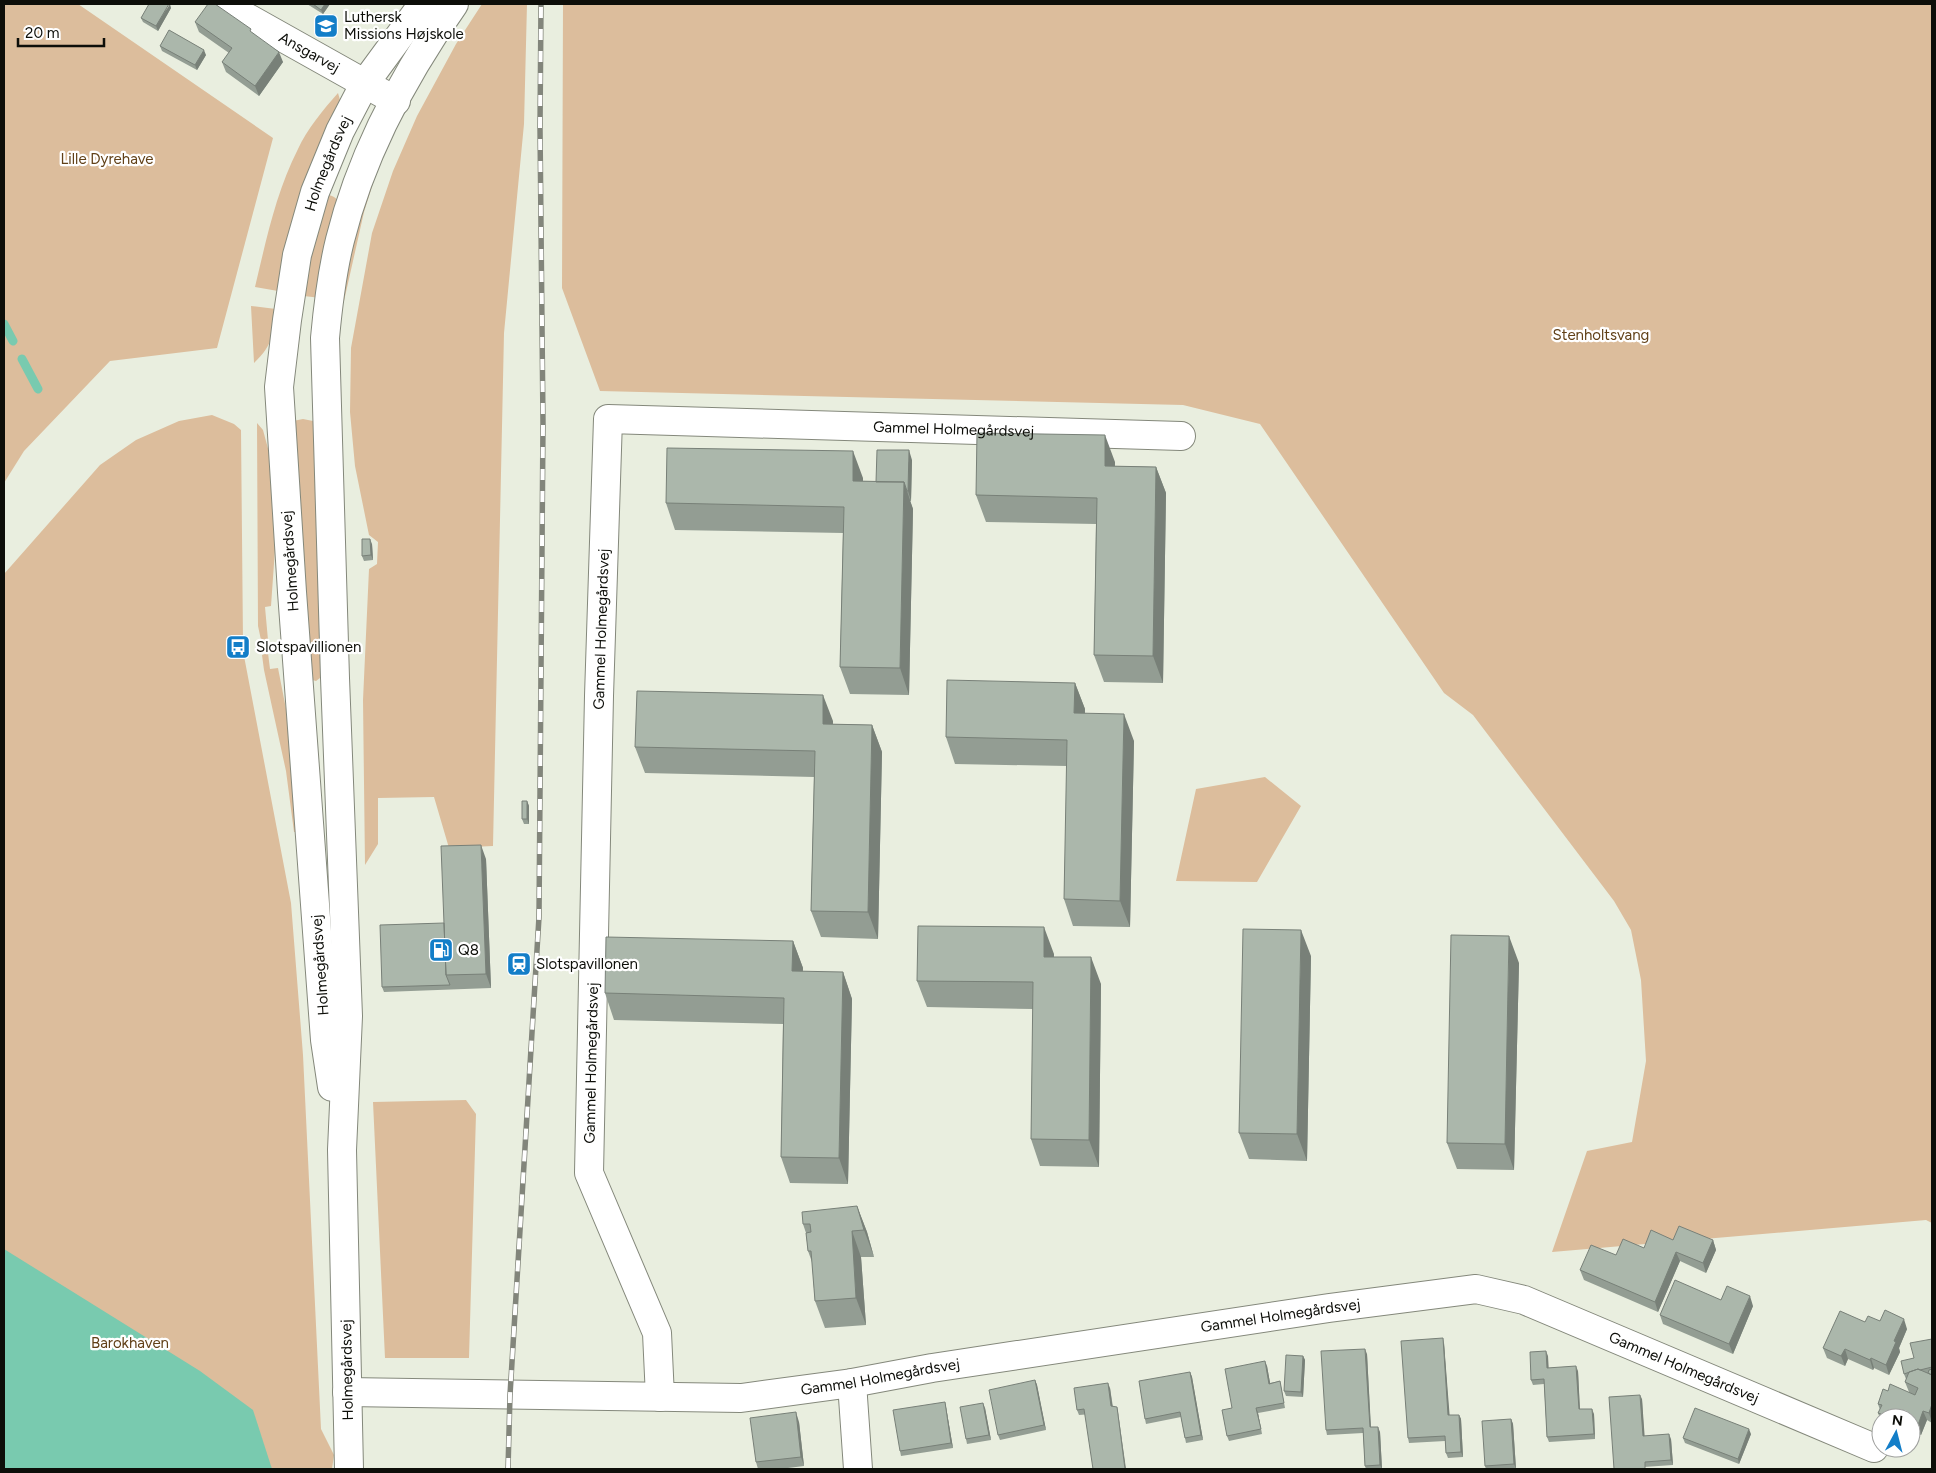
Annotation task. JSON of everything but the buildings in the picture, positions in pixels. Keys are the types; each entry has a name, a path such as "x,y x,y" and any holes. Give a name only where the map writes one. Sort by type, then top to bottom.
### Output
{"street":[{"name":"Ansgarvej","path":"223,4 396,100"},
{"name":"Holmegårdsvej","path":"342,1150 325,1040 279,387 297,255 315,192 340,131 365,83 423,4"},
{"name":"Holmegårdsvej","path":"349,1469 342,1150 348,1016 335,678 325,338 330,288 340,240 354,192 365,164 425,45 454,4"},
{"name":"Gammel Holmegårdsvej","path":"660,1398 657,1333 589,1174 599,696 608,419 1182,436"},
{"name":"Gammel Holmegårdsvej","path":"347,1392 741,1398 852,1383 932,1368 1329,1308 1476,1289 1524,1300 1871,1447"},
{"path":"852,1383 858,1469"}],"green space":[{"name":"Lille Dyrehave","path":"4,4 78,4 273,138 217,348 110,361 24,451 4,483"},
{"path":"482,4 527,4 524,124 504,333 493,846 449,848 434,797 378,798 378,844 365,865 363,700 369,569 377,564 378,542 369,535 355,466 350,412 351,348 372,233 393,171 417,116 456,44"},
{"name":"Stenholtsvang","path":"563,4 1932,4 1932,1223 1926,1220 1552,1252 1587,1151 1632,1142 1646,1061 1641,980 1631,930 1614,901 1473,715 1444,693 1260,424 1183,405 600,391 562,288"},
{"path":"338,93 339,105 278,291 255,287 272,217 290,165 311,127"},
{"path":"381,158 364,212 344,301 336,299 345,250"},
{"path":"322,194 334,197 339,203 321,298 295,295"},
{"path":"251,306 276,309 273,333 269,344 254,363"},
{"name":"Barokhaven","path":"212,415 234,424 241,430 243,641 236,642 236,656 244,656 291,903 303,1055 321,1429 334,1455 332,1469 4,1469 4,574 100,465 136,440 179,421"},
{"path":"303,419 313,421 314,428 324,675 316,681 309,679 293,421"},
{"path":"257,423 263,430 270,456 277,521 271,606 265,607 268,640 261,640 258,626"},
{"path":"268,653 270,669 278,668 294,750 299,832 294,832 286,771 264,670 262,655"},
{"path":"1265,777 1301,806 1257,882 1176,881 1196,789"},
{"path":"466,1100 476,1114 469,1358 385,1358 373,1102"}],"shaded area":[{"path":"4,1249 200,1371 253,1410 272,1469 4,1469"}],"waterway":[{"path":"4,324 13,341"},
{"path":"22,359 38,389"}],"railway":[{"path":"508,1469 510,1395 539,917 543,424 540,127 541,4"}],"place":[{"name":"Luthersk Missions Højskole","path":"326,26"},
{"name":"Slotspavillionen","path":"238,647"},
{"name":"Q8","path":"441,950"},
{"name":"Slotspavillonen","path":"519,964"}]}
